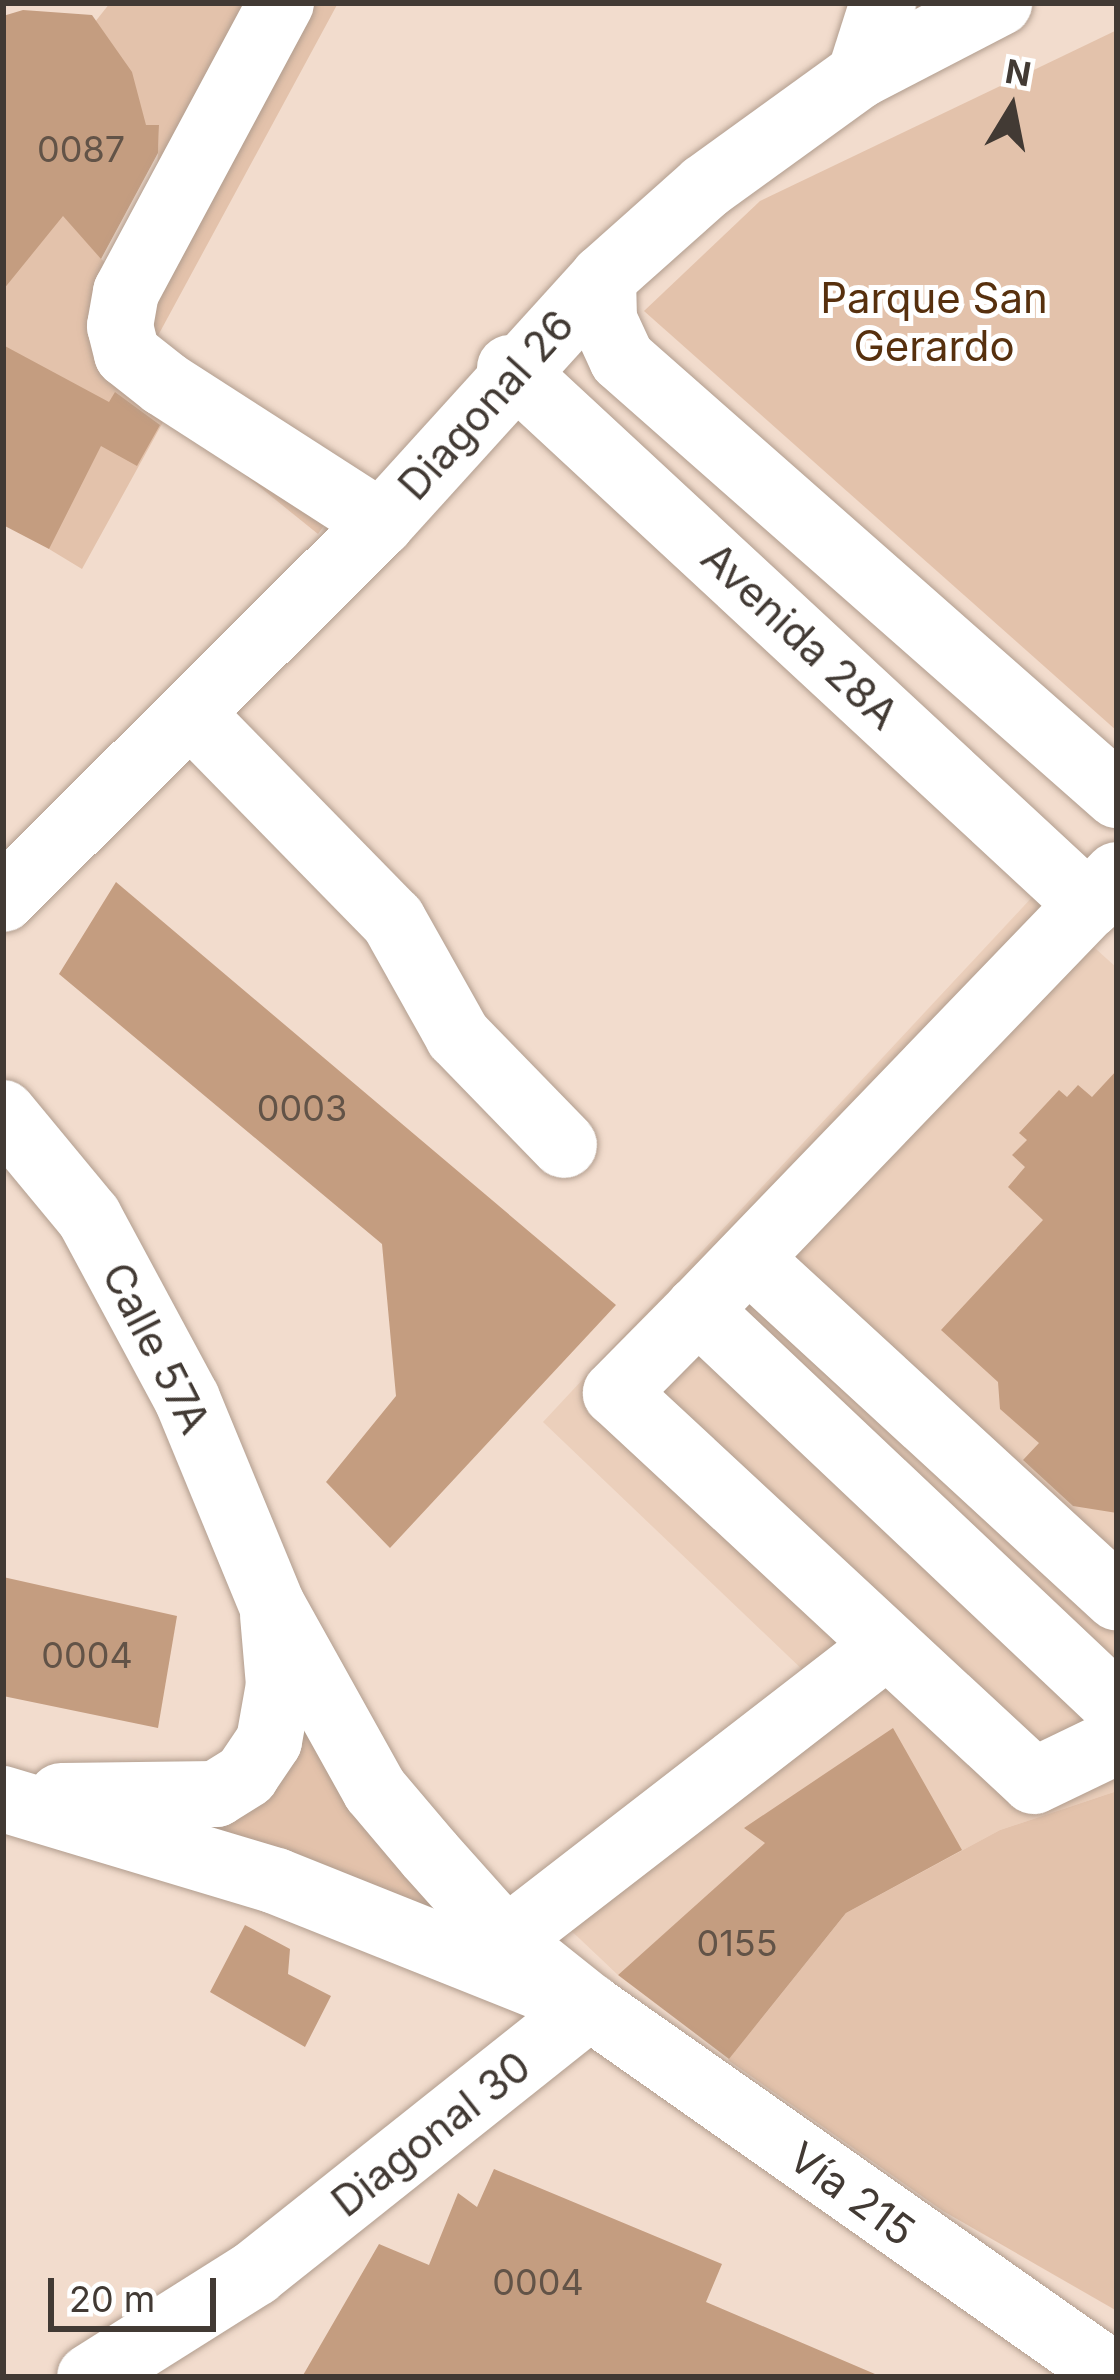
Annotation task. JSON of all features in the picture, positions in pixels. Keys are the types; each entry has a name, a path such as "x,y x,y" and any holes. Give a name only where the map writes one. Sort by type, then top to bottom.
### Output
{"street":[{"path":"281,3 126,292 120,326 128,354 165,384 381,523"},
{"path":"860,75 883,3"},
{"name":"Diagonal 26","path":"3,939 15,887 381,523 510,368 603,278 705,187 860,75 999,3"},
{"name":"Avenida 28A","path":"603,278 604,320 622,358 1117,795"},
{"name":"Avenida 28A","path":"510,368 1103,890"},
{"path":"191,715 393,920 458,1036 564,1144"},
{"path":"1103,890 616,1393 898,1662 1034,1781 1117,1741"},
{"name":"Calle 57A","path":"3,1113 89,1217 187,1400 272,1605"},
{"path":"749,1258 1117,1597"},
{"path":"698,1310 1117,1706"},
{"path":"3,1798 216,1794 246,1775 269,1741 279,1685 272,1605"},
{"name":"Vía 215","path":"272,1605 375,1790 546,1972 1049,2359 1116,2377"},
{"name":"Diagonal 30","path":"90,2377 255,2273 546,1972 898,1662"},
{"name":"Vía 215","path":"3,1798 276,1880 546,1972"}],"shaded area":[{"path":"1035,894 1117,968 1117,1791 1000,1830 846,1913 765,1844 618,1975 525,1887 808,1675 543,1422"}],"green space":[{"path":"110,3 338,3 154,343 360,473 318,534 168,413 82,569 49,549 3,455 3,279 63,215 105,263 157,175 159,126 140,125 91,27"},
{"name":"Parque San Gerardo","path":"1117,30 1117,731 644,311 760,201"},
{"path":"292,1712 488,1946 166,1811"},
{"path":"1117,1791 1117,2311 943,2211 728,2060 846,1913 1000,1830"}],"building":[{"path":"23,10 92,15 132,72 146,125 159,125 158,153 101,259 63,216 3,290 3,16"},
{"path":"3,345 109,402 115,392 160,425 137,466 101,446 49,549 3,525"},
{"path":"116,882 616,1305 390,1548 326,1482 396,1396 382,1244 59,974"},
{"path":"1117,1070 1117,1513 1073,1506 1023,1460 1039,1443 1000,1409 998,1382 941,1330 1043,1220 1008,1187 1025,1167 1012,1155 1027,1140 1019,1133 1059,1090 1067,1097 1078,1085 1092,1097"},
{"path":"3,1577 177,1616 158,1728 3,1696"},
{"path":"893,1728 962,1850 846,1913 729,2059 618,1975 765,1843 744,1828"},
{"path":"245,1925 290,1949 288,1974 331,1996 305,2047 210,1992"},
{"path":"494,2169 722,2264 706,2302 882,2377 302,2377 379,2244 429,2265 458,2193 477,2207"}]}
